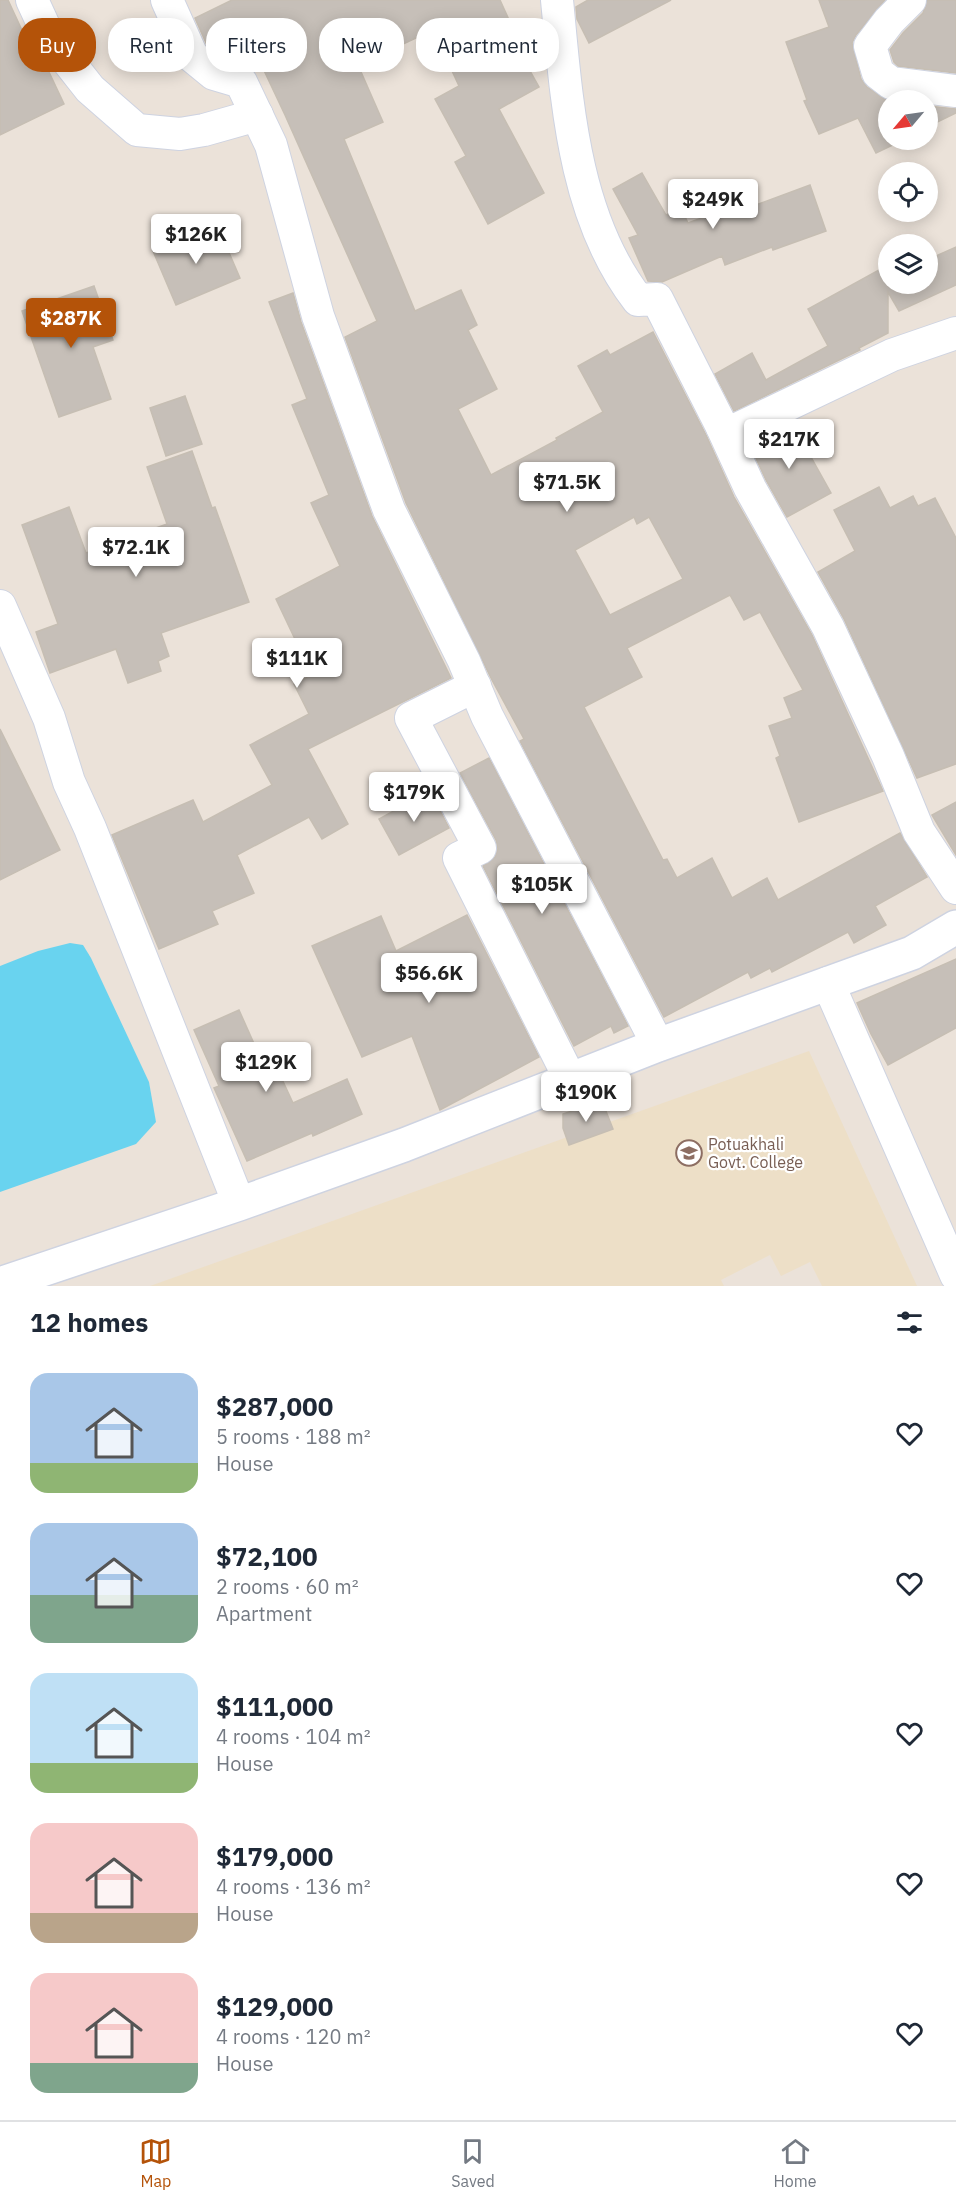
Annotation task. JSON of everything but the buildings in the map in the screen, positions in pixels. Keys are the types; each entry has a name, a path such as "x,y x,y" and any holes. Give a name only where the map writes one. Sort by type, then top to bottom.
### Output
{"street":[{"path":"32,0 49,37 90,89 137,130 180,134 204,130 257,115"},
{"path":"167,0 192,56 214,74 241,82 257,115 271,145 318,316 388,510 475,686 487,716 658,1045"},
{"path":"557,0 574,140 584,190 595,222 625,283 639,300 657,299 722,427 750,488 828,627 888,756 919,832 956,888"},
{"path":"910,0 889,21 870,46 878,73 891,83 956,91"},
{"path":"722,427 733,431 892,355 956,333"},
{"path":"0,606 50,718 69,782 94,838 239,1204"},
{"path":"475,686 411,718 480,849 459,858 570,1079"},
{"path":"0,1284 239,1204 404,1145 658,1045 912,953 956,927"},
{"path":"828,983 956,1275"}],"shaded area":[{"name":"Potuakhali Govt. College","path":"809,1051 917,1286 822,1286 810,1262 781,1276 770,1255 721,1280 724,1286 150,1286"}],"water":[{"path":"70,943 83,945 91,958 149,1082 156,1122 136,1144 0,1192 0,966 38,951"}],"place":[{"name":"Potuakhali Govt. College","path":"689,1153"}]}
